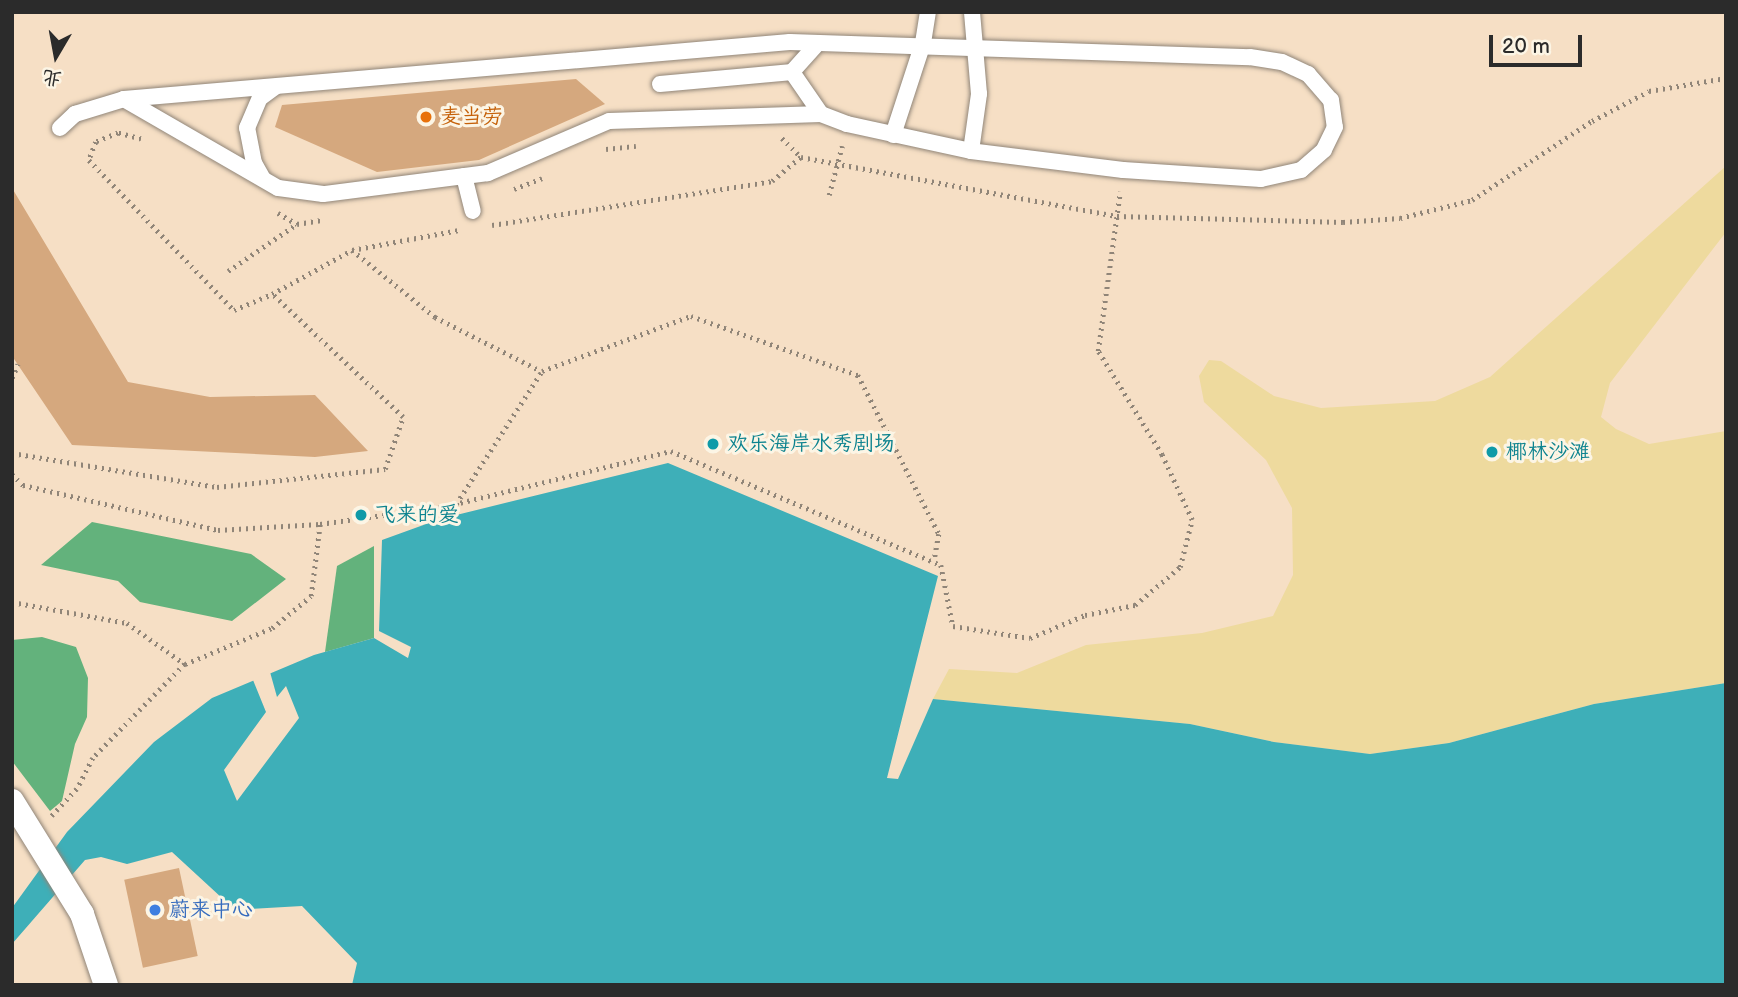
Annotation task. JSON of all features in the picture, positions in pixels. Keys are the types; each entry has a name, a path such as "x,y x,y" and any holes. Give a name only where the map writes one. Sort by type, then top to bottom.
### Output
{"street":[{"path":"12,801 82,914 106,985"}],"lane":[{"path":"893,135 923,43 928,12"},
{"path":"971,151 979,94 972,12"},
{"path":"660,84 792,72 818,43"},
{"path":"60,128 75,114 124,99 818,43 976,44 1251,57 1282,62 1308,74 1331,100 1335,127 1324,150 1301,170 1261,178 1122,170 971,151 847,124 821,114 609,121 488,173 323,194 301,193 265,182 124,99"},
{"path":"792,72 821,114"},
{"path":"265,182 254,163 247,128 260,98 275,87"},
{"path":"464,176 473,211"}],"path":[{"path":"829,195 847,124"},
{"path":"478,227 772,181 801,157"},
{"path":"12,474 23,485 218,530 320,524 456,504 671,452 941,565 953,626 1030,638 1086,615 1135,604 1180,567 1192,520 1162,455 1098,351 1122,170"},
{"path":"228,271 298,224"},
{"path":"12,453 216,486 385,469 403,417 272,294 352,250 466,229"},
{"path":"352,250 435,317 542,372"},
{"path":"456,504 542,372 691,316 858,375 939,534 934,562"},
{"path":"12,378 18,364"},
{"path":"37,838 77,789 93,758 185,664 272,628 311,596 320,524"},
{"path":"12,603 127,623 185,664"}],"green space":[{"path":"92,522 251,554 286,579 232,621 140,602 118,581 41,565"},
{"path":"374,546 374,638 325,652 337,566"},
{"path":"42,637 76,647 88,678 87,717 75,744 62,801 50,811 12,761 12,640"}],"sand":[{"name":"椰林沙滩","path":"1726,166 1726,232 1610,383 1601,417 1616,429 1649,444 1726,431 1726,683 1594,704 1449,743 1370,754 1274,742 1190,724 933,699 949,669 1017,673 1086,645 1202,633 1273,616 1293,575 1292,508 1266,460 1204,402 1199,376 1209,360 1221,361 1274,396 1321,408 1435,401 1490,377"}],"water":[{"path":"668,463 938,576 887,778 898,779 933,699 1190,724 1274,742 1370,754 1449,743 1594,704 1726,683 1726,985 352,985 357,963 302,906 235,910 172,852 127,864 101,857 85,860 12,944 12,908 67,832 154,742 212,698 314,655 374,638 408,658 411,647 379,631 382,540 440,519"}],"pier":[{"path":"270,672 277,697 286,686 299,718 237,801 224,770 266,712 253,680"}],"building":[{"name":"麦当劳","path":"576,79 605,104 479,160 377,172 275,127 282,105"},
{"path":"12,188 128,382 210,397 315,395 368,451 315,457 72,445 12,356"},
{"path":"179,868 198,956 143,968 124,880"}],"place":[{"name":"麦当劳","path":"426,117"},
{"name":"欢乐海岸水秀剧场","path":"713,444"},
{"name":"椰林沙滩","path":"1492,452"},
{"name":"飞来的爱","path":"361,515"},
{"name":"蔚来中心","path":"155,910"}]}
